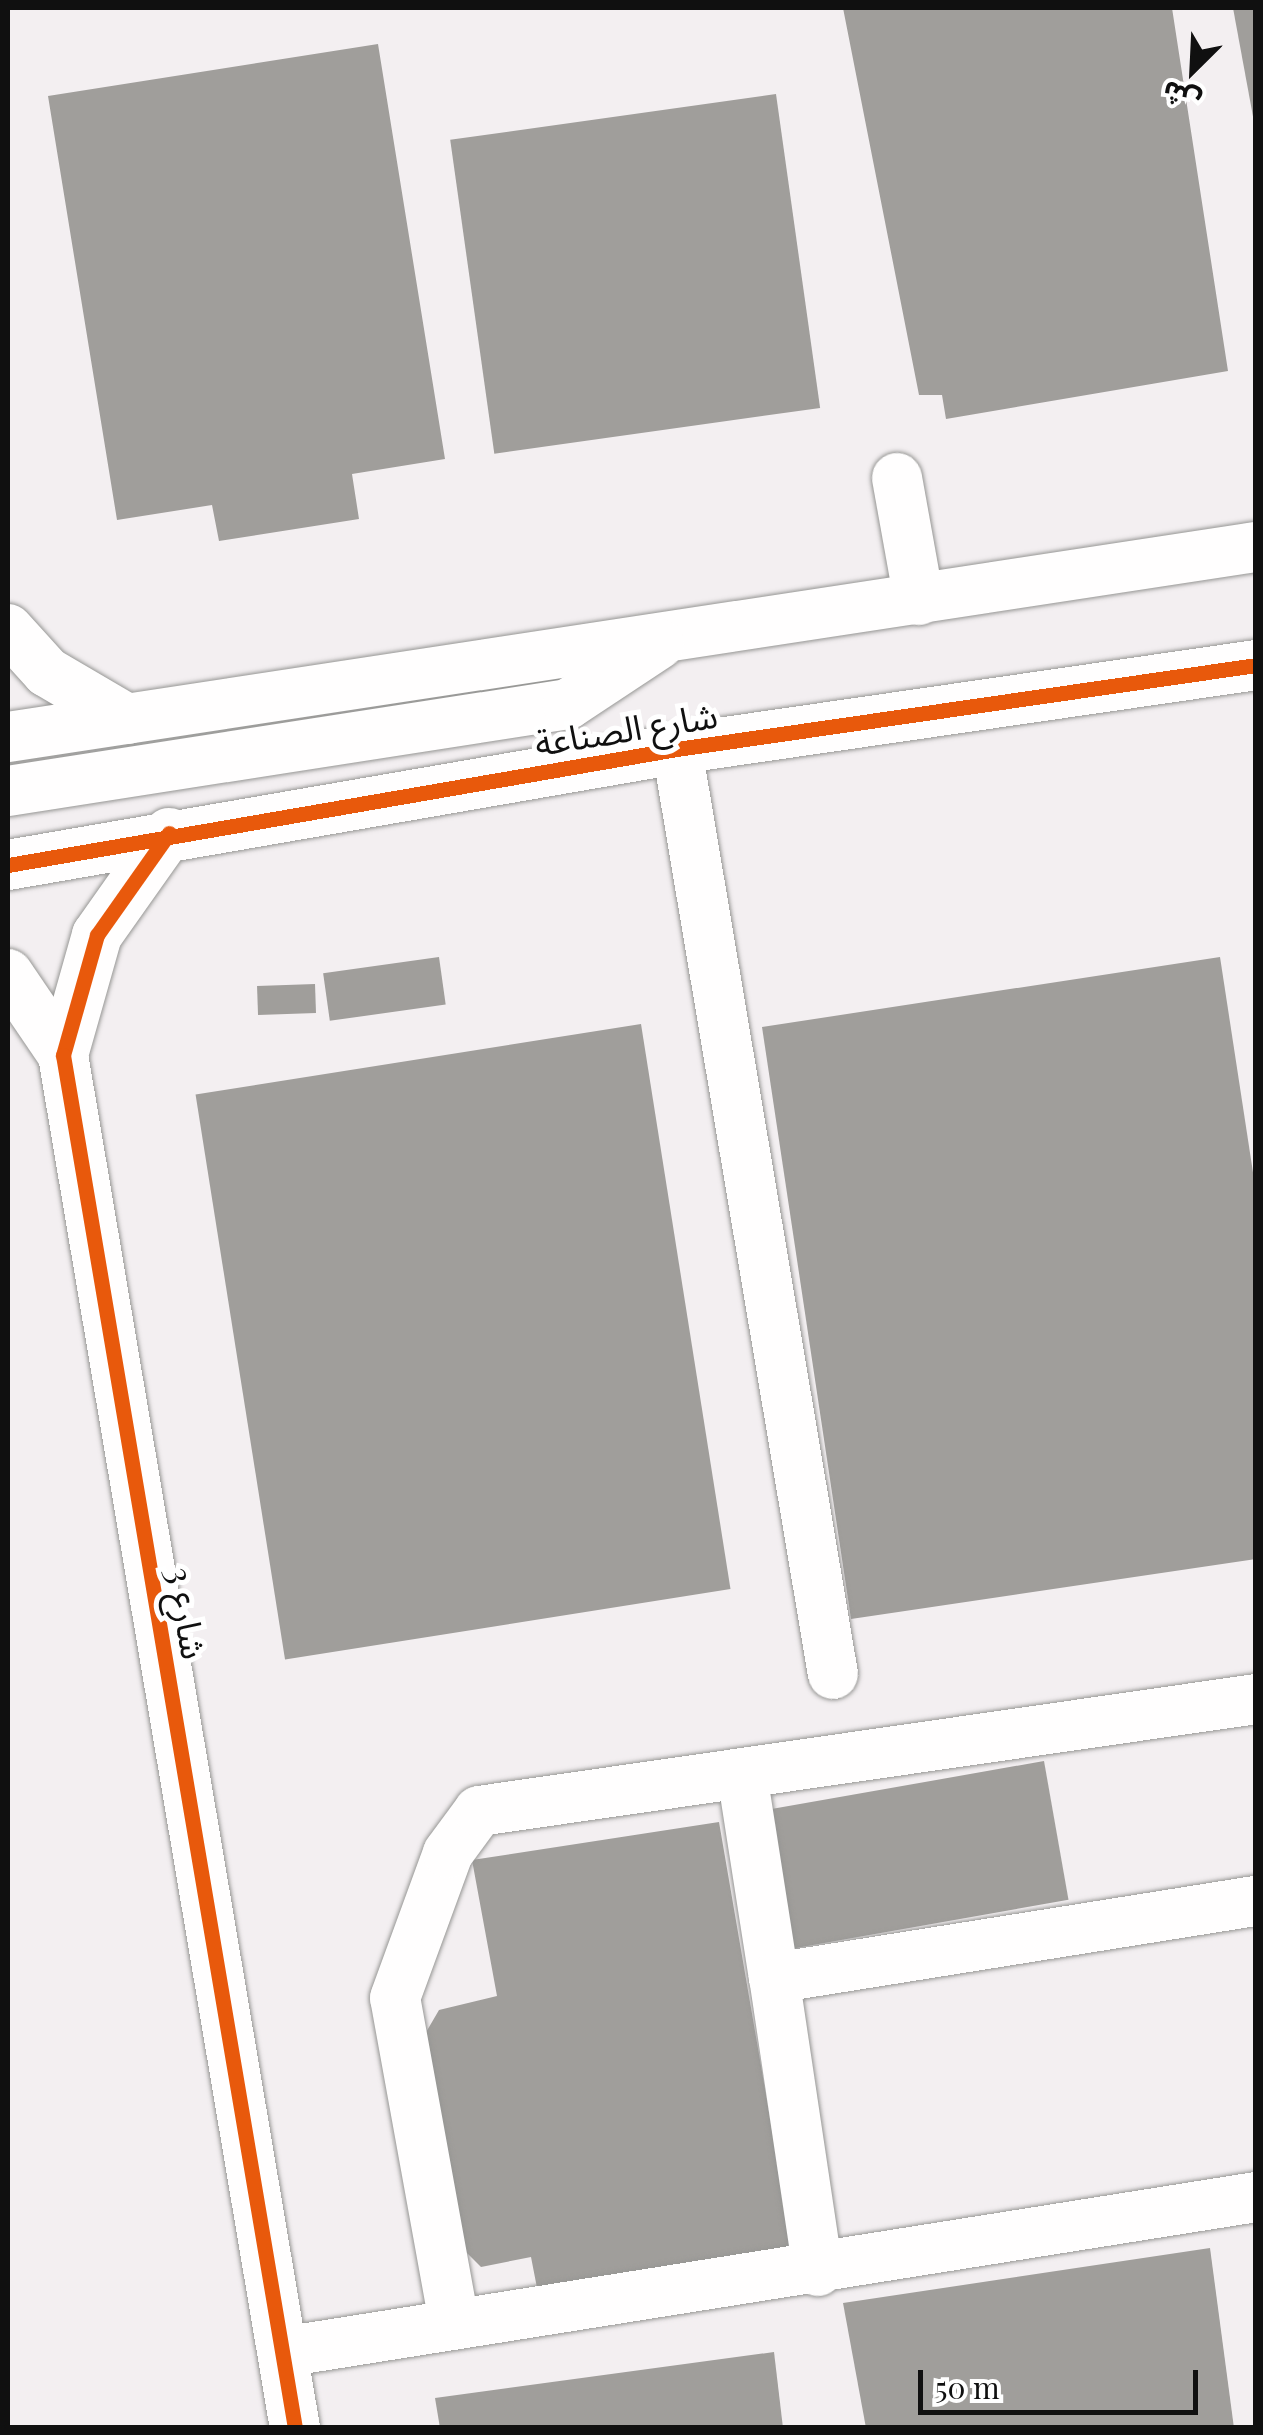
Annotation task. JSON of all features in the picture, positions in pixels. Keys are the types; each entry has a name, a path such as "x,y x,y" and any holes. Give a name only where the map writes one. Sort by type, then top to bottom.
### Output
{"street":[{"path":"897,478 919,600"},
{"path":"8,736 1256,547"},
{"path":"8,629 47,672 126,718"},
{"path":"8,791 568,704 672,636"},
{"name":"شارع الصناعة","path":"8,865 169,833 677,749 1256,665"},
{"path":"677,749 833,1674"},
{"name":"شارع 3","path":"62,1055 98,935 169,833"},
{"name":"شارع 3","path":"8,974 62,1055 294,2428"},
{"path":"454,2322 396,1998 448,1854 478,1811 1256,1700"},
{"path":"742,1774 818,2271"},
{"path":"774,1978 1256,1901"},
{"path":"284,2352 454,2322 818,2271 1256,2197"}],"shaded area":[{"path":"8,8 1255,8 1255,2427 8,2427"}],"building":[{"path":"843,8 1172,8 1228,371 946,419 942,395 919,395"},
{"path":"1233,8 1256,8 1256,122 1254,122"},
{"path":"378,44 445,459 352,474 359,519 219,541 212,505 117,520 48,96"},
{"path":"776,94 820,408 494,454 450,140"},
{"path":"439,957 446,1005 330,1021 323,973"},
{"path":"1220,957 1256,1192 1256,1559 851,1619 762,1027"},
{"path":"315,984 316,1013 258,1015 257,986"},
{"path":"641,1024 730,1589 285,1660 196,1095"},
{"path":"1044,1761 1068,1900 792,1949 767,1810"},
{"path":"719,1822 792,2246 538,2293 531,2257 481,2267 461,2247 425,2034 439,2010 497,1996 472,1860"},
{"path":"1210,2248 1234,2428 866,2428 843,2303"},
{"path":"774,2352 783,2428 440,2428 435,2398"}],"cycle path":[{"path":"8,865 677,749 1256,665"},
{"path":"169,833 97,935 63,1055 295,2428"}]}
